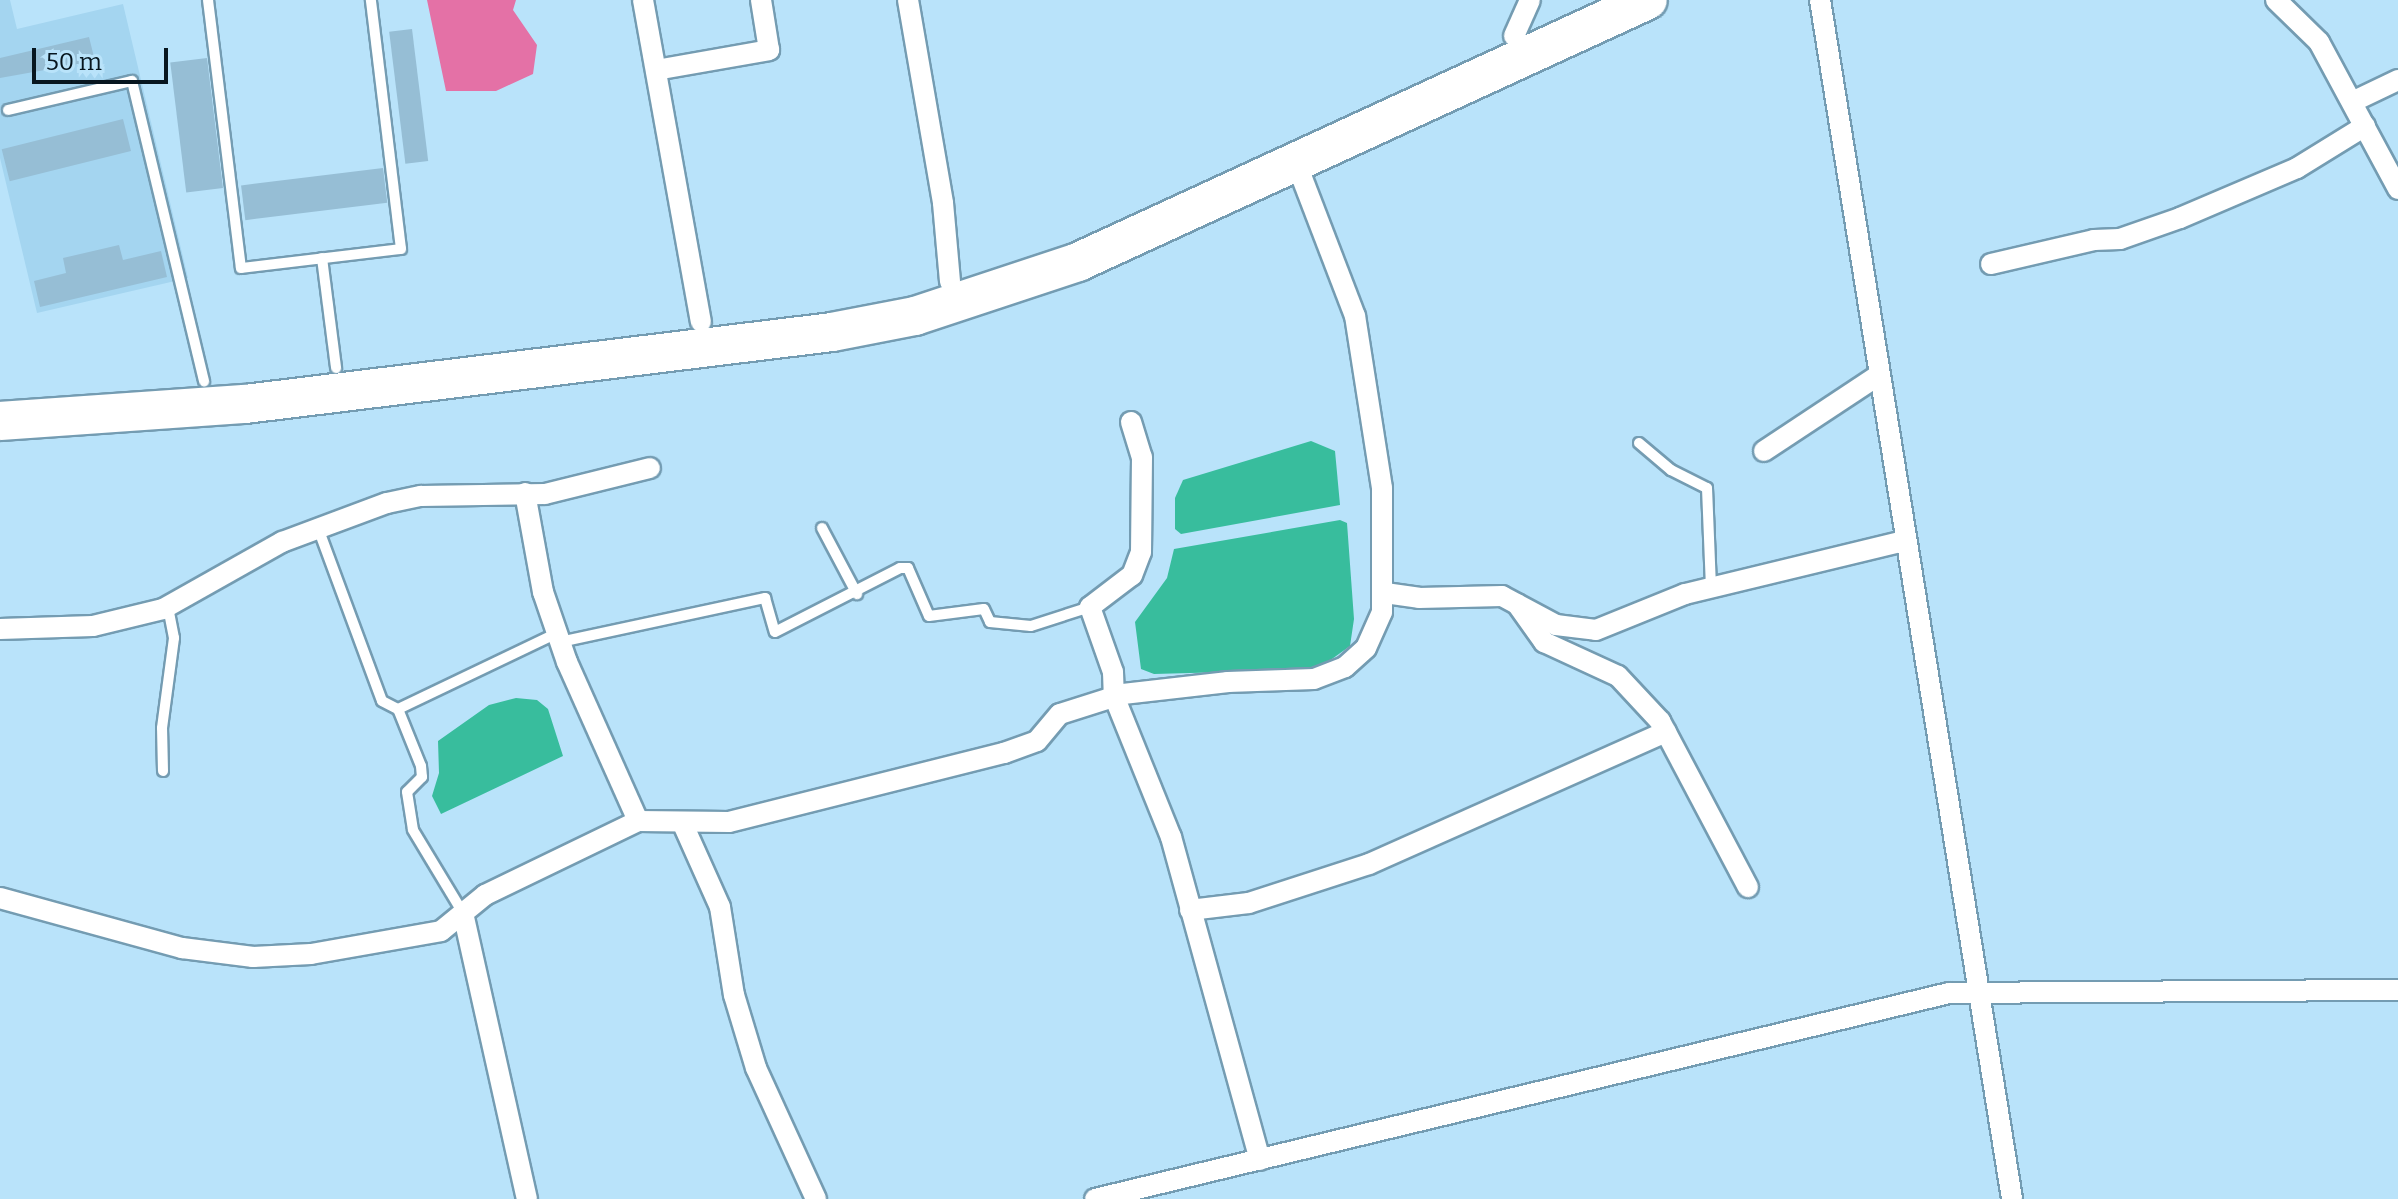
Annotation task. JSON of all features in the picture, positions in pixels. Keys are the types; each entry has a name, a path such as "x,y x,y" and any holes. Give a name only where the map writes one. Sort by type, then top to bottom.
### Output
{"highway":[{"path":"0,395 204,382 336,368 829,308 950,282 1068,240 1591,0"},
{"path":"0,421 245,404 874,325 957,306 1038,278 1648,0"}],"street":[{"path":"643,0 701,322"},
{"path":"656,70 769,50 761,0"},
{"path":"908,0 943,203 950,282"},
{"path":"1514,36 1530,0"},
{"path":"1820,0 1904,541 2012,1199"},
{"path":"2276,0 2314,34 2398,189"},
{"path":"2352,102 2398,80"},
{"path":"1991,264 2094,240 2120,239 2180,218 2297,168 2365,126"},
{"path":"0,898 66,913 168,945 253,957 311,954 441,931 485,895 638,821 729,822 1004,753 1037,741 1060,714 1114,696 1228,682 1314,679 1335,673 1356,659 1373,637 1385,593 1382,488 1367,374 1355,316 1296,162"},
{"path":"1764,451 1879,375"},
{"path":"1131,422 1142,457 1141,552 1132,575 1090,607 1113,672 1114,696 1171,837 1260,1160"},
{"path":"0,629 93,626 168,606 317,526 421,496 545,494 650,468"},
{"path":"525,493 543,592 559,637 638,821"},
{"path":"1385,593 1436,598 1489,594 1515,601 1556,625 1596,630 1711,588 1904,541"},
{"path":"1515,601 1534,633 1556,650 1618,676 1666,732 1748,887"},
{"path":"1190,910 1249,903 1369,864 1666,732"},
{"path":"682,822 720,907 734,995 756,1068 816,1199"},
{"path":"463,913 527,1199"},
{"path":"1095,1199 1949,993 2398,990"}],"lane":[{"path":"208,0 241,268 401,249 371,0"},
{"path":"8,110 132,81 204,382"},
{"path":"322,258 336,368"},
{"path":"1639,443 1671,470 1707,488 1711,588"},
{"path":"317,526 382,701 398,709 421,766 422,777 407,792 413,830 463,913"},
{"path":"822,528 857,594"},
{"path":"398,709 559,637 765,598 775,632 908,568 929,616 984,609 990,622 1031,626 1090,607"},
{"path":"163,771 162,728 174,638 168,606"}],"shaded area":[{"path":"0,0 10,0 17,29 123,4 188,278 37,313 0,158"},
{"path":"427,0 516,0 513,10 537,45 533,74 496,91 446,91"},
{"path":"1311,441 1335,451 1340,505 1181,534 1175,529 1175,498 1183,480"},
{"path":"1340,520 1347,523 1354,619 1350,646 1325,664 1299,670 1154,674 1141,669 1135,622 1167,578 1174,549"},
{"path":"516,698 537,700 548,709 563,756 441,814 432,796 439,773 438,741 489,705"}],"building":[{"path":"412,29 428,161 405,164 389,32"},
{"path":"89,37 95,61 0,78 0,58"},
{"path":"207,58 223,188 186,193 170,63"},
{"path":"123,119 131,151 10,181 2,149"},
{"path":"383,168 387,203 245,220 241,185"},
{"path":"119,245 123,260 161,251 167,277 40,307 34,281 66,273 63,258"}]}
